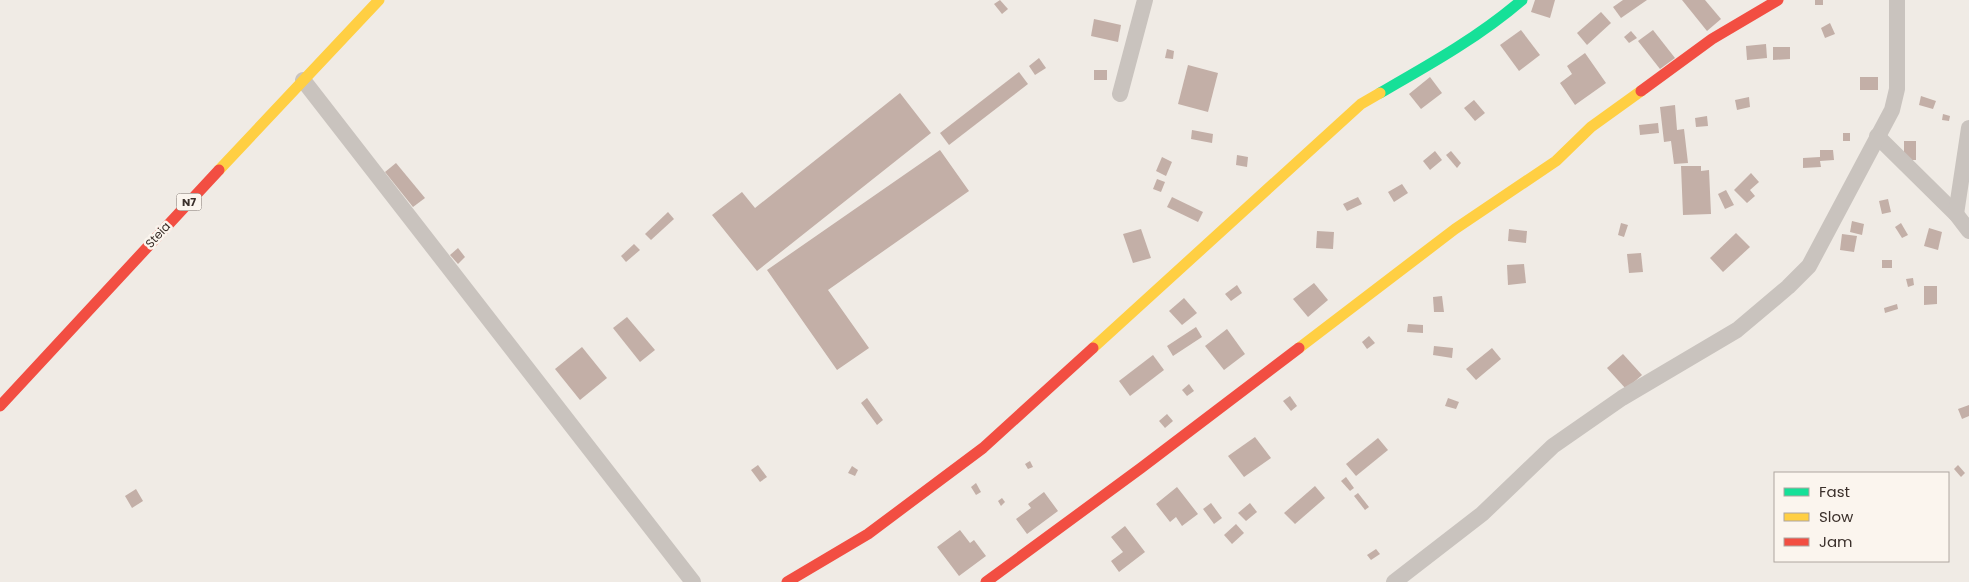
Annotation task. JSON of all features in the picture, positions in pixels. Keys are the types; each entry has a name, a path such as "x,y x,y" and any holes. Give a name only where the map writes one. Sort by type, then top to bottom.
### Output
{"street":[{"name":"Steia","path":"0,406 379,0"},
{"path":"1120,94 1144,0"},
{"path":"787,582 868,534 983,448 1362,104 1452,51 1501,18 1522,0"},
{"path":"986,582 1141,468 1455,229 1556,160 1591,127 1712,39 1778,0"},
{"path":"1394,582 1482,514 1553,446 1622,398 1737,330 1788,287 1809,266 1892,110 1897,89 1897,0"},
{"path":"304,80 693,582"},
{"path":"1956,214 1969,128"},
{"path":"1878,136 1956,214 1969,231"}],"building":[{"path":"1000,0 1008,9 1002,14 994,4"},
{"path":"1535,0 1555,0 1550,18 1531,12"},
{"path":"1623,0 1647,0 1621,18 1613,7"},
{"path":"1682,0 1705,0 1721,19 1707,31"},
{"path":"1815,0 1823,0 1823,5 1815,5"},
{"path":"1601,12 1611,23 1587,45 1577,33"},
{"path":"1094,19 1121,25 1118,42 1091,36"},
{"path":"1830,23 1835,34 1825,38 1821,28"},
{"path":"1521,30 1540,55 1519,71 1500,45"},
{"path":"1653,30 1675,58 1660,69 1638,41"},
{"path":"1631,31 1637,38 1629,43 1624,37"},
{"path":"1766,44 1767,58 1747,60 1746,46"},
{"path":"1773,47 1790,47 1790,59 1773,60"},
{"path":"1167,49 1174,51 1173,59 1165,58"},
{"path":"1585,53 1606,83 1575,105 1560,83 1572,74 1567,66"},
{"path":"1039,58 1046,68 1035,75 1029,66"},
{"path":"1188,65 1218,73 1208,112 1178,104"},
{"path":"1094,70 1107,70 1107,80 1094,80"},
{"path":"1019,72 1028,84 949,145 940,133"},
{"path":"1430,77 1442,93 1421,109 1409,94"},
{"path":"1860,77 1878,77 1878,90 1860,90"},
{"path":"900,93 931,133 757,271 712,215 742,192 755,208"},
{"path":"1921,96 1936,101 1933,109 1919,105"},
{"path":"1749,97 1750,107 1737,110 1735,100"},
{"path":"1474,100 1485,113 1475,121 1464,108"},
{"path":"1675,105 1677,130 1684,129 1688,163 1674,164 1671,141 1664,142 1660,107"},
{"path":"1943,114 1950,116 1949,121 1942,120"},
{"path":"1707,116 1708,126 1696,127 1695,118"},
{"path":"1658,123 1659,133 1640,135 1639,125"},
{"path":"1192,130 1213,134 1212,143 1191,139"},
{"path":"1843,133 1850,133 1850,141 1843,141"},
{"path":"1904,141 1916,141 1916,160 1904,160"},
{"path":"940,150 969,191 828,290 869,348 837,370 767,270"},
{"path":"1820,150 1833,150 1834,160 1820,161 1821,167 1803,168 1803,158 1820,157"},
{"path":"1435,151 1442,160 1430,170 1423,161"},
{"path":"1451,151 1461,163 1457,168 1446,155"},
{"path":"1237,155 1248,157 1247,167 1236,165"},
{"path":"1162,157 1172,162 1166,176 1156,171"},
{"path":"396,163 425,198 413,207 385,172"},
{"path":"1681,166 1701,166 1701,171 1709,170 1711,214 1683,215"},
{"path":"1751,173 1759,182 1750,190 1755,196 1747,203 1734,190"},
{"path":"1157,179 1165,182 1161,192 1153,189"},
{"path":"1402,184 1408,193 1394,202 1388,192"},
{"path":"1726,190 1734,205 1725,209 1718,194"},
{"path":"1172,197 1203,212 1198,222 1167,207"},
{"path":"1358,197 1362,204 1347,211 1343,204"},
{"path":"1888,199 1891,212 1882,214 1879,201"},
{"path":"668,212 674,219 651,240 645,234"},
{"path":"1852,221 1864,224 1862,235 1850,232"},
{"path":"1621,223 1628,225 1624,237 1618,235"},
{"path":"1901,223 1908,235 1902,238 1895,227"},
{"path":"1929,228 1942,232 1938,250 1924,246"},
{"path":"1141,229 1151,258 1133,263 1123,234"},
{"path":"1509,229 1527,231 1526,243 1508,241"},
{"path":"1317,231 1334,232 1333,249 1316,248"},
{"path":"1736,233 1750,247 1723,272 1710,258"},
{"path":"1842,234 1857,236 1854,252 1840,250"},
{"path":"634,244 640,250 626,262 621,256"},
{"path":"458,248 465,257 458,264 450,255"},
{"path":"1641,253 1643,272 1629,273 1627,254"},
{"path":"1882,260 1892,260 1892,268 1882,268"},
{"path":"1524,264 1526,283 1508,285 1507,265"},
{"path":"1913,278 1914,285 1908,287 1906,279"},
{"path":"1314,283 1328,300 1308,317 1293,299"},
{"path":"1237,285 1242,293 1231,301 1225,294"},
{"path":"1924,286 1937,286 1937,304 1924,305"},
{"path":"1442,296 1444,312 1434,312 1433,297"},
{"path":"1184,298 1197,313 1182,325 1169,311"},
{"path":"1897,304 1898,309 1885,313 1884,308"},
{"path":"627,317 655,350 640,362 613,328"},
{"path":"1408,324 1423,325 1423,333 1407,332"},
{"path":"1196,327 1202,337 1173,356 1167,346"},
{"path":"1227,329 1245,354 1224,370 1205,346"},
{"path":"1369,336 1375,343 1367,349 1362,342"},
{"path":"1434,346 1453,348 1452,358 1433,355"},
{"path":"582,347 607,378 580,400 555,369"},
{"path":"1492,348 1501,359 1476,380 1466,369"},
{"path":"1623,354 1642,375 1626,389 1607,368"},
{"path":"1153,355 1164,370 1130,396 1119,381"},
{"path":"1189,384 1194,391 1187,396 1182,390"},
{"path":"1290,396 1297,406 1291,411 1283,401"},
{"path":"867,398 883,420 877,425 861,403"},
{"path":"1448,398 1459,402 1456,409 1445,406"},
{"path":"1969,405 1969,416 1962,419 1958,409"},
{"path":"1167,414 1173,421 1165,428 1159,421"},
{"path":"1255,437 1271,458 1244,477 1228,456"},
{"path":"1378,438 1388,450 1356,476 1346,464"},
{"path":"1030,461 1033,467 1028,469 1025,464"},
{"path":"758,465 767,477 760,482 751,470"},
{"path":"1958,465 1965,473 1961,477 1954,469"},
{"path":"852,466 858,470 855,476 848,473"},
{"path":"1346,477 1354,488 1350,491 1341,481"},
{"path":"976,483 981,492 976,495 971,487"},
{"path":"1315,486 1325,498 1295,524 1284,513"},
{"path":"1177,487 1198,514 1182,526 1176,517 1170,522 1156,504"},
{"path":"136,489 143,501 132,508 125,496"},
{"path":"1044,492 1058,511 1027,534 1016,519 1031,508 1028,504"},
{"path":"1358,493 1369,507 1365,510 1354,496"},
{"path":"1002,498 1005,502 1001,506 998,501"},
{"path":"1211,503 1222,518 1214,524 1203,509"},
{"path":"1250,503 1257,512 1246,521 1238,513"},
{"path":"1236,524 1244,533 1232,544 1224,535"},
{"path":"1125,526 1145,552 1119,572 1111,561 1123,552 1111,537"},
{"path":"960,530 970,543 974,540 986,556 959,576 937,547"},
{"path":"1376,549 1380,554 1371,560 1367,555"}],"traffic: fast":[{"path":"1380,93 1471,38 1522,0"}],"traffic: slow":[{"path":"219,170 379,0"},
{"path":"1299,348 1455,229 1556,161 1591,127 1641,91"},
{"path":"1093,348 1361,104 1380,93"}],"traffic: jam":[{"path":"1641,91 1712,39 1778,0"},
{"path":"0,406 219,170"},
{"path":"787,582 868,534 983,448 1093,348"},
{"path":"986,582 1141,468 1299,348"}]}
